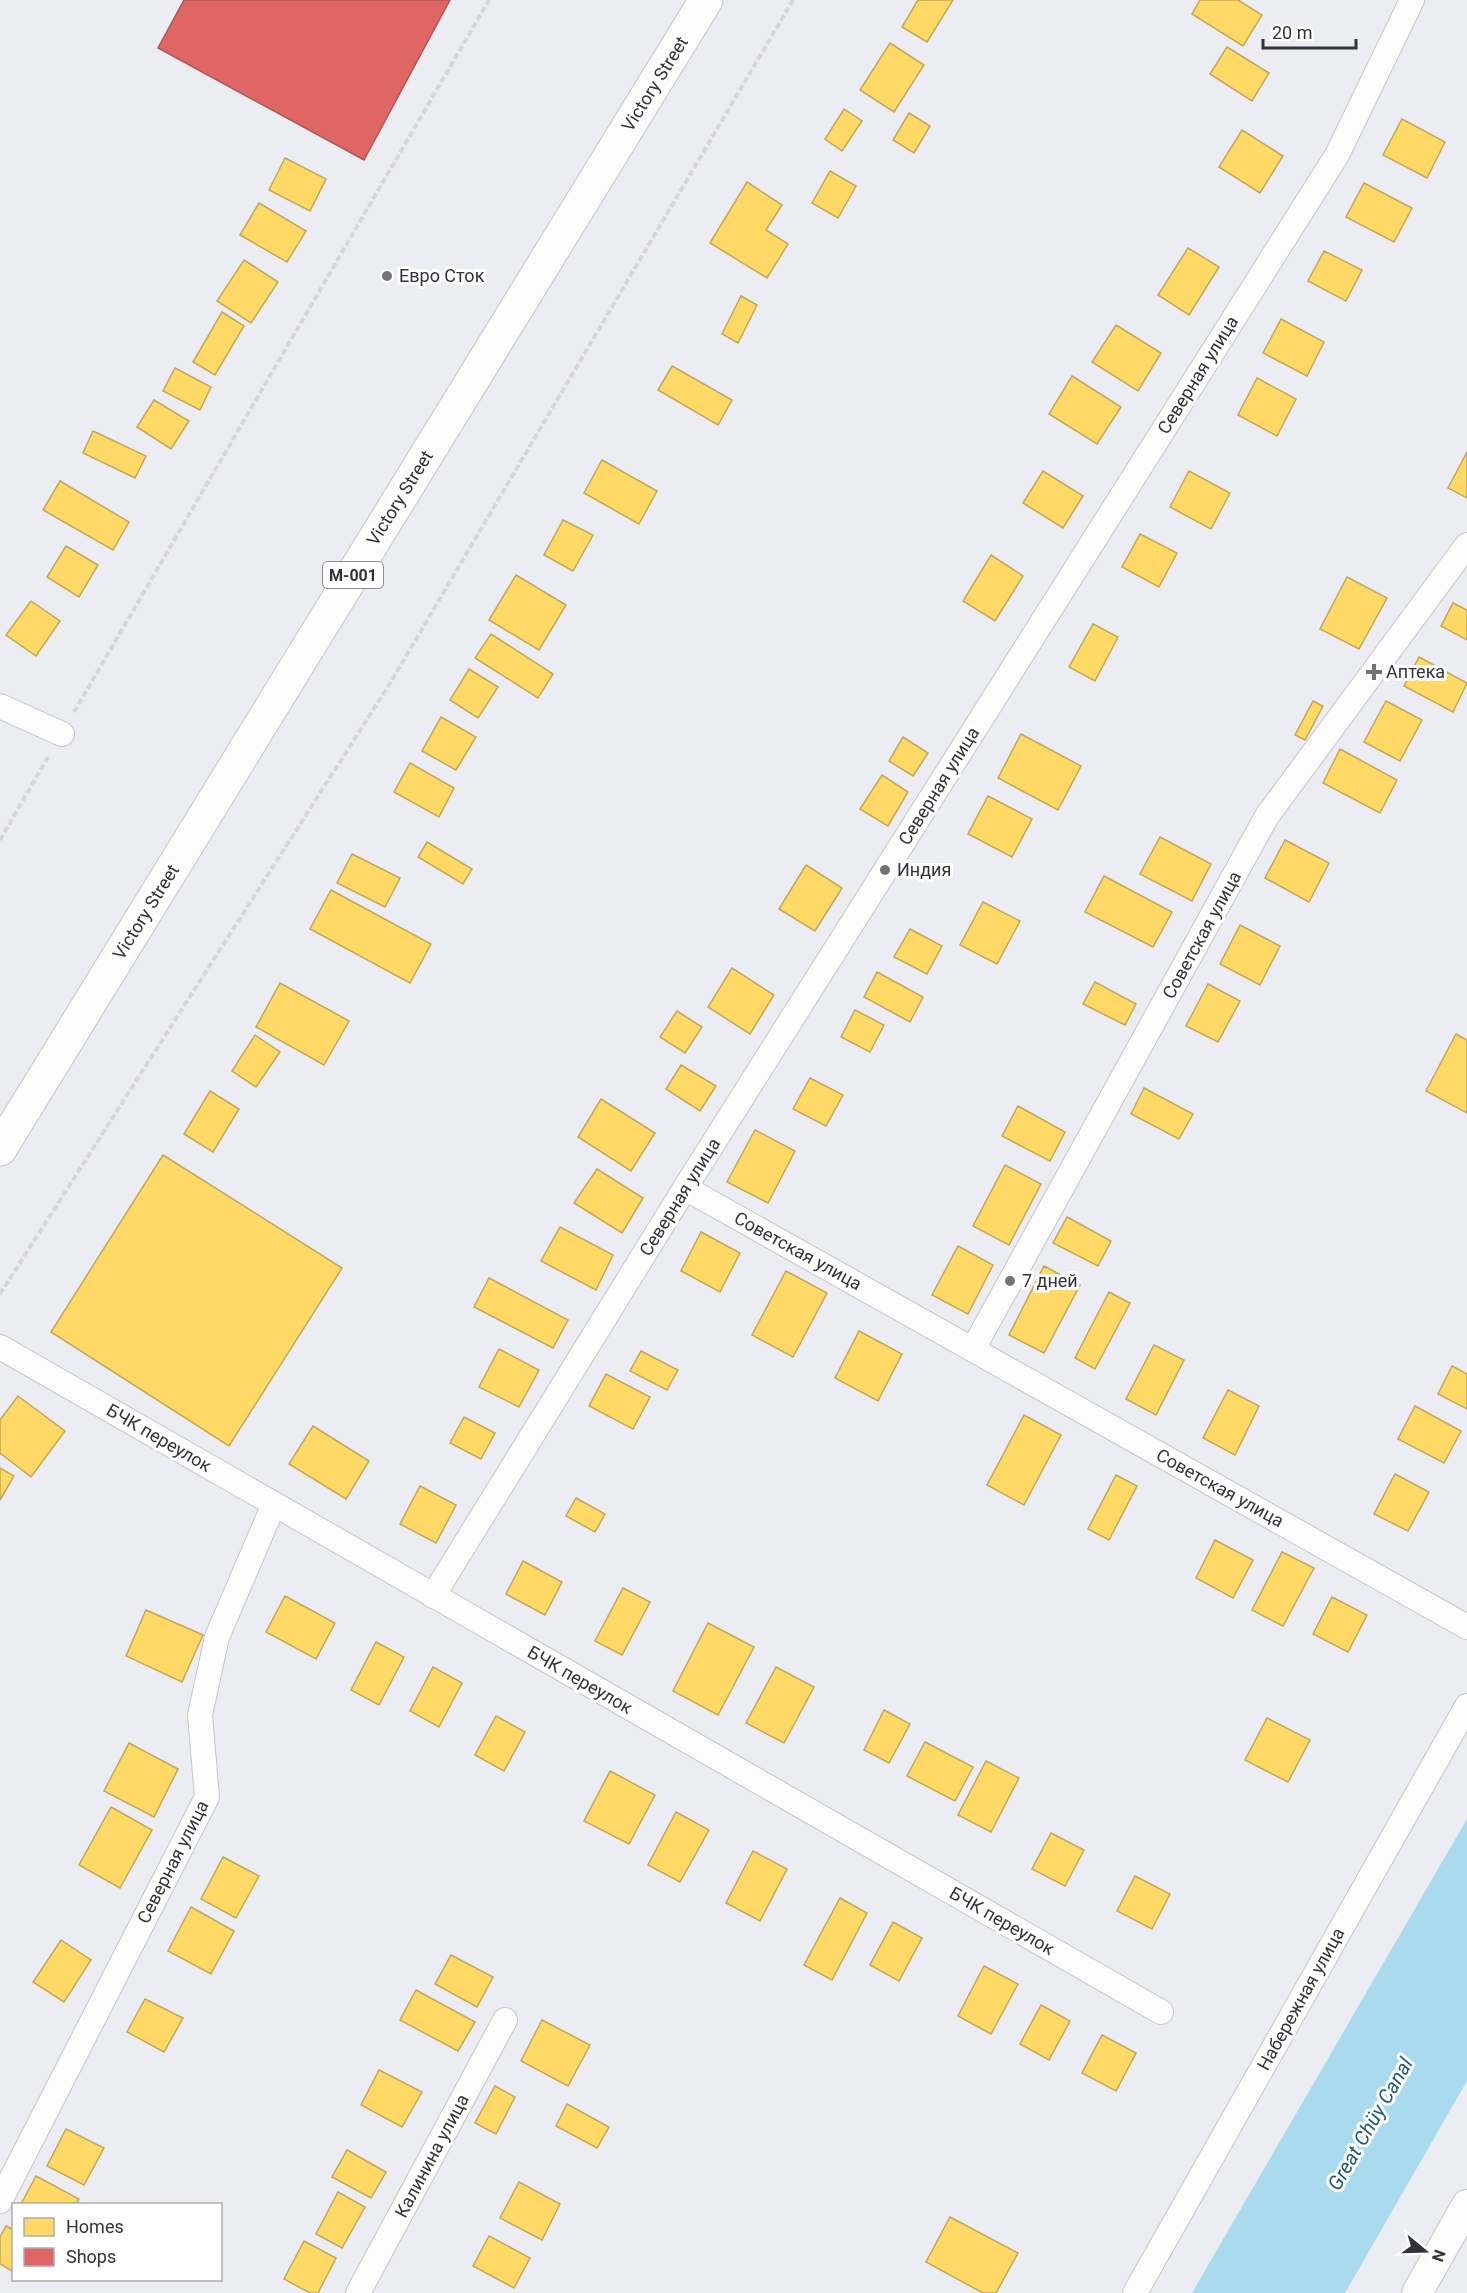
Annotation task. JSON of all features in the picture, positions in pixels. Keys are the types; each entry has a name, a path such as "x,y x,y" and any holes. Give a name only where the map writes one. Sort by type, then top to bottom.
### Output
{"main road":[{"name":"Victory Street","path":"0,1149 706,0"}],"street":[{"name":"Северная улица","path":"433,1596 685,1188 1337,155 1412,0"},
{"name":"Советская улица","path":"973,1349 1267,816 1467,545"},
{"path":"0,706 62,734"},
{"name":"Советская улица","path":"685,1188 1467,1627"},
{"name":"БЧК переулок","path":"0,1347 1161,2012"},
{"name":"Северная улица","path":"0,2201 207,1797 201,1715 217,1637 274,1504"},
{"name":"Набережная улица","path":"1135,2293 1467,1706"},
{"name":"Калинина улица","path":"358,2293 505,2020"},
{"path":"1417,2293 1467,2205"}],"path":[{"path":"0,840 489,0"},
{"path":"0,1294 389,685 793,0"}],"water":[{"name":"Great Chüy Canal","path":"1467,1819 1467,2081 1345,2293 1192,2293"}],"building: Homes":[{"path":"918,0 953,0 927,42 902,27"},
{"path":"1200,0 1238,0 1262,15 1243,46 1192,14"},
{"path":"890,43 924,65 894,112 860,90"},
{"path":"1227,47 1269,73 1252,101 1210,74"},
{"path":"844,109 862,121 842,151 825,139"},
{"path":"909,113 930,126 914,153 893,140"},
{"path":"1402,119 1445,142 1427,178 1383,155"},
{"path":"1242,130 1283,156 1260,193 1219,167"},
{"path":"285,158 326,179 310,211 269,190"},
{"path":"830,171 856,186 838,218 812,203"},
{"path":"747,182 782,205 766,230 788,244 767,278 710,243"},
{"path":"1364,183 1412,208 1394,242 1346,217"},
{"path":"259,203 306,231 287,262 240,235"},
{"path":"1188,248 1219,267 1189,315 1158,295"},
{"path":"1324,251 1362,270 1346,301 1308,281"},
{"path":"244,260 278,282 251,323 217,301"},
{"path":"741,296 757,305 738,343 722,334"},
{"path":"222,312 244,326 215,375 193,362"},
{"path":"1281,319 1324,342 1307,376 1263,353"},
{"path":"1116,325 1161,353 1138,391 1092,362"},
{"path":"672,366 732,400 718,425 658,390"},
{"path":"175,368 211,387 200,410 163,391"},
{"path":"1072,376 1121,407 1097,444 1049,414"},
{"path":"1257,378 1296,399 1277,436 1238,415"},
{"path":"154,400 189,421 171,449 137,427"},
{"path":"93,431 146,456 135,478 83,453"},
{"path":"1467,452 1467,498 1448,488"},
{"path":"602,460 657,491 639,524 584,493"},
{"path":"1043,471 1083,496 1063,528 1023,503"},
{"path":"1189,471 1230,493 1211,529 1170,507"},
{"path":"60,481 129,522 113,550 43,510"},
{"path":"563,520 593,535 573,571 544,555"},
{"path":"1140,534 1177,553 1159,587 1122,567"},
{"path":"66,546 98,565 79,597 47,577"},
{"path":"991,555 1023,576 995,621 963,601"},
{"path":"516,575 566,605 539,650 489,620"},
{"path":"1347,577 1387,598 1359,649 1320,629"},
{"path":"31,601 60,621 36,656 6,635"},
{"path":"1453,603 1467,610 1467,640 1441,626"},
{"path":"1093,624 1118,637 1095,681 1069,667"},
{"path":"491,634 553,674 538,698 475,658"},
{"path":"1419,657 1467,683 1453,712 1404,686"},
{"path":"469,669 498,687 478,718 450,700"},
{"path":"1313,701 1323,706 1305,740 1295,735"},
{"path":"1386,701 1422,720 1400,761 1364,742"},
{"path":"441,717 476,737 456,770 422,751"},
{"path":"1021,734 1081,766 1058,810 998,778"},
{"path":"903,737 928,753 913,776 889,761"},
{"path":"1340,749 1397,780 1380,813 1323,783"},
{"path":"410,763 454,788 439,817 394,792"},
{"path":"882,775 908,792 888,826 860,809"},
{"path":"988,796 1032,819 1012,857 968,834"},
{"path":"1160,837 1211,864 1192,901 1140,874"},
{"path":"1285,840 1329,863 1309,902 1265,878"},
{"path":"427,842 472,869 463,884 418,857"},
{"path":"352,854 400,878 385,907 337,883"},
{"path":"806,865 842,888 815,931 779,909"},
{"path":"1104,876 1172,912 1153,947 1085,912"},
{"path":"331,890 431,944 410,983 310,929"},
{"path":"983,902 1020,921 997,964 960,945"},
{"path":"1240,925 1280,946 1260,985 1220,964"},
{"path":"910,929 942,946 927,974 894,957"},
{"path":"732,968 774,995 750,1034 708,1007"},
{"path":"877,972 923,997 910,1022 864,997"},
{"path":"1095,982 1136,1004 1125,1025 1083,1004"},
{"path":"280,983 349,1021 324,1065 256,1027"},
{"path":"1208,984 1240,1001 1218,1042 1186,1026"},
{"path":"855,1010 884,1025 870,1052 841,1037"},
{"path":"677,1011 702,1027 685,1053 660,1037"},
{"path":"1456,1034 1467,1040 1467,1113 1426,1091"},
{"path":"255,1035 280,1052 256,1087 232,1071"},
{"path":"681,1065 716,1086 700,1111 666,1089"},
{"path":"810,1078 843,1095 826,1126 793,1109"},
{"path":"1144,1088 1193,1114 1179,1139 1131,1114"},
{"path":"210,1091 239,1109 213,1152 184,1134"},
{"path":"601,1099 655,1133 631,1171 578,1137"},
{"path":"1018,1106 1065,1132 1050,1161 1002,1136"},
{"path":"755,1130 795,1151 768,1203 727,1182"},
{"path":"163,1155 342,1268 229,1446 51,1332"},
{"path":"1005,1165 1041,1184 1009,1245 973,1226"},
{"path":"597,1169 643,1198 622,1233 574,1203"},
{"path":"1067,1217 1111,1241 1098,1266 1053,1243"},
{"path":"560,1227 613,1255 596,1290 541,1261"},
{"path":"701,1232 740,1253 720,1292 681,1271"},
{"path":"958,1246 993,1265 968,1314 932,1295"},
{"path":"1044,1266 1080,1285 1044,1353 1009,1335"},
{"path":"786,1271 827,1293 793,1357 752,1335"},
{"path":"489,1278 568,1320 553,1348 474,1307"},
{"path":"1109,1292 1130,1303 1095,1369 1075,1358"},
{"path":"859,1331 902,1354 878,1401 835,1378"},
{"path":"1154,1345 1184,1360 1156,1415 1126,1399"},
{"path":"499,1349 539,1370 519,1407 479,1387"},
{"path":"641,1351 678,1370 667,1390 630,1371"},
{"path":"1452,1366 1467,1374 1467,1409 1438,1394"},
{"path":"606,1374 650,1397 633,1429 589,1406"},
{"path":"1228,1390 1259,1406 1235,1455 1203,1438"},
{"path":"18,1396 65,1431 31,1477 0,1453 0,1420"},
{"path":"1415,1406 1461,1431 1444,1463 1398,1439"},
{"path":"1024,1415 1061,1435 1024,1505 987,1485"},
{"path":"464,1417 495,1433 481,1459 450,1443"},
{"path":"313,1426 369,1461 346,1499 289,1464"},
{"path":"0,1468 14,1476 0,1500"},
{"path":"1395,1474 1429,1492 1408,1531 1374,1514"},
{"path":"1116,1475 1137,1486 1109,1540 1088,1529"},
{"path":"420,1486 456,1505 436,1543 400,1524"},
{"path":"576,1498 605,1514 595,1532 566,1516"},
{"path":"1215,1540 1253,1560 1233,1598 1196,1578"},
{"path":"1282,1552 1314,1568 1283,1626 1252,1610"},
{"path":"523,1561 562,1582 545,1615 506,1594"},
{"path":"623,1588 650,1602 622,1655 595,1641"},
{"path":"285,1596 335,1623 316,1659 266,1632"},
{"path":"1332,1597 1367,1615 1348,1652 1313,1634"},
{"path":"146,1610 203,1635 182,1682 126,1656"},
{"path":"708,1623 754,1647 718,1715 673,1691"},
{"path":"376,1642 404,1657 379,1705 351,1690"},
{"path":"433,1667 462,1683 439,1727 410,1711"},
{"path":"776,1667 814,1687 784,1743 746,1723"},
{"path":"884,1710 910,1724 889,1763 864,1750"},
{"path":"496,1716 525,1732 504,1771 475,1755"},
{"path":"1267,1718 1310,1740 1288,1782 1245,1760"},
{"path":"925,1742 973,1767 955,1801 907,1776"},
{"path":"129,1743 178,1769 154,1817 104,1791"},
{"path":"986,1761 1019,1778 991,1832 958,1815"},
{"path":"610,1771 655,1795 629,1844 584,1821"},
{"path":"111,1807 152,1830 120,1888 79,1865"},
{"path":"676,1812 709,1830 680,1882 648,1865"},
{"path":"1051,1833 1084,1850 1065,1886 1032,1869"},
{"path":"753,1851 787,1869 760,1921 726,1903"},
{"path":"223,1857 259,1876 236,1918 201,1899"},
{"path":"1135,1876 1170,1894 1152,1929 1117,1911"},
{"path":"840,1898 867,1913 832,1980 804,1965"},
{"path":"191,1907 234,1931 211,1974 168,1951"},
{"path":"893,1922 922,1938 899,1981 870,1965"},
{"path":"61,1940 91,1960 64,2002 33,1982"},
{"path":"451,1955 493,1977 477,2007 435,1984"},
{"path":"984,1966 1018,1984 991,2034 958,2016"},
{"path":"416,1990 475,2022 458,2051 400,2020"},
{"path":"145,1999 183,2018 164,2052 127,2032"},
{"path":"1041,2005 1070,2021 1049,2060 1020,2044"},
{"path":"542,2020 590,2045 568,2086 521,2061"},
{"path":"1102,2035 1136,2053 1116,2091 1082,2073"},
{"path":"379,2070 422,2092 402,2127 361,2105"},
{"path":"495,2086 515,2097 496,2134 475,2123"},
{"path":"567,2104 609,2127 597,2148 556,2126"},
{"path":"66,2129 104,2148 84,2185 47,2166"},
{"path":"347,2150 386,2172 371,2198 332,2177"},
{"path":"36,2176 79,2199 77,2203 22,2203"},
{"path":"519,2182 560,2204 542,2240 500,2218"},
{"path":"338,2192 365,2207 342,2248 316,2234"},
{"path":"950,2217 1018,2253 996,2293 983,2293 926,2262"},
{"path":"6,2226 12,2229 12,2271 0,2264 0,2237"},
{"path":"489,2236 530,2258 514,2288 473,2266"},
{"path":"304,2241 336,2258 318,2293 310,2293 284,2279"}],"building: Shops":[{"path":"184,0 450,0 364,160 158,48"}],"place":[{"name":"Евро Сток","path":"387,276"},
{"name":"Аптека","path":"1374,672"},
{"name":"Индия","path":"885,870"},
{"name":"7 дней","path":"1010,1281"}]}
